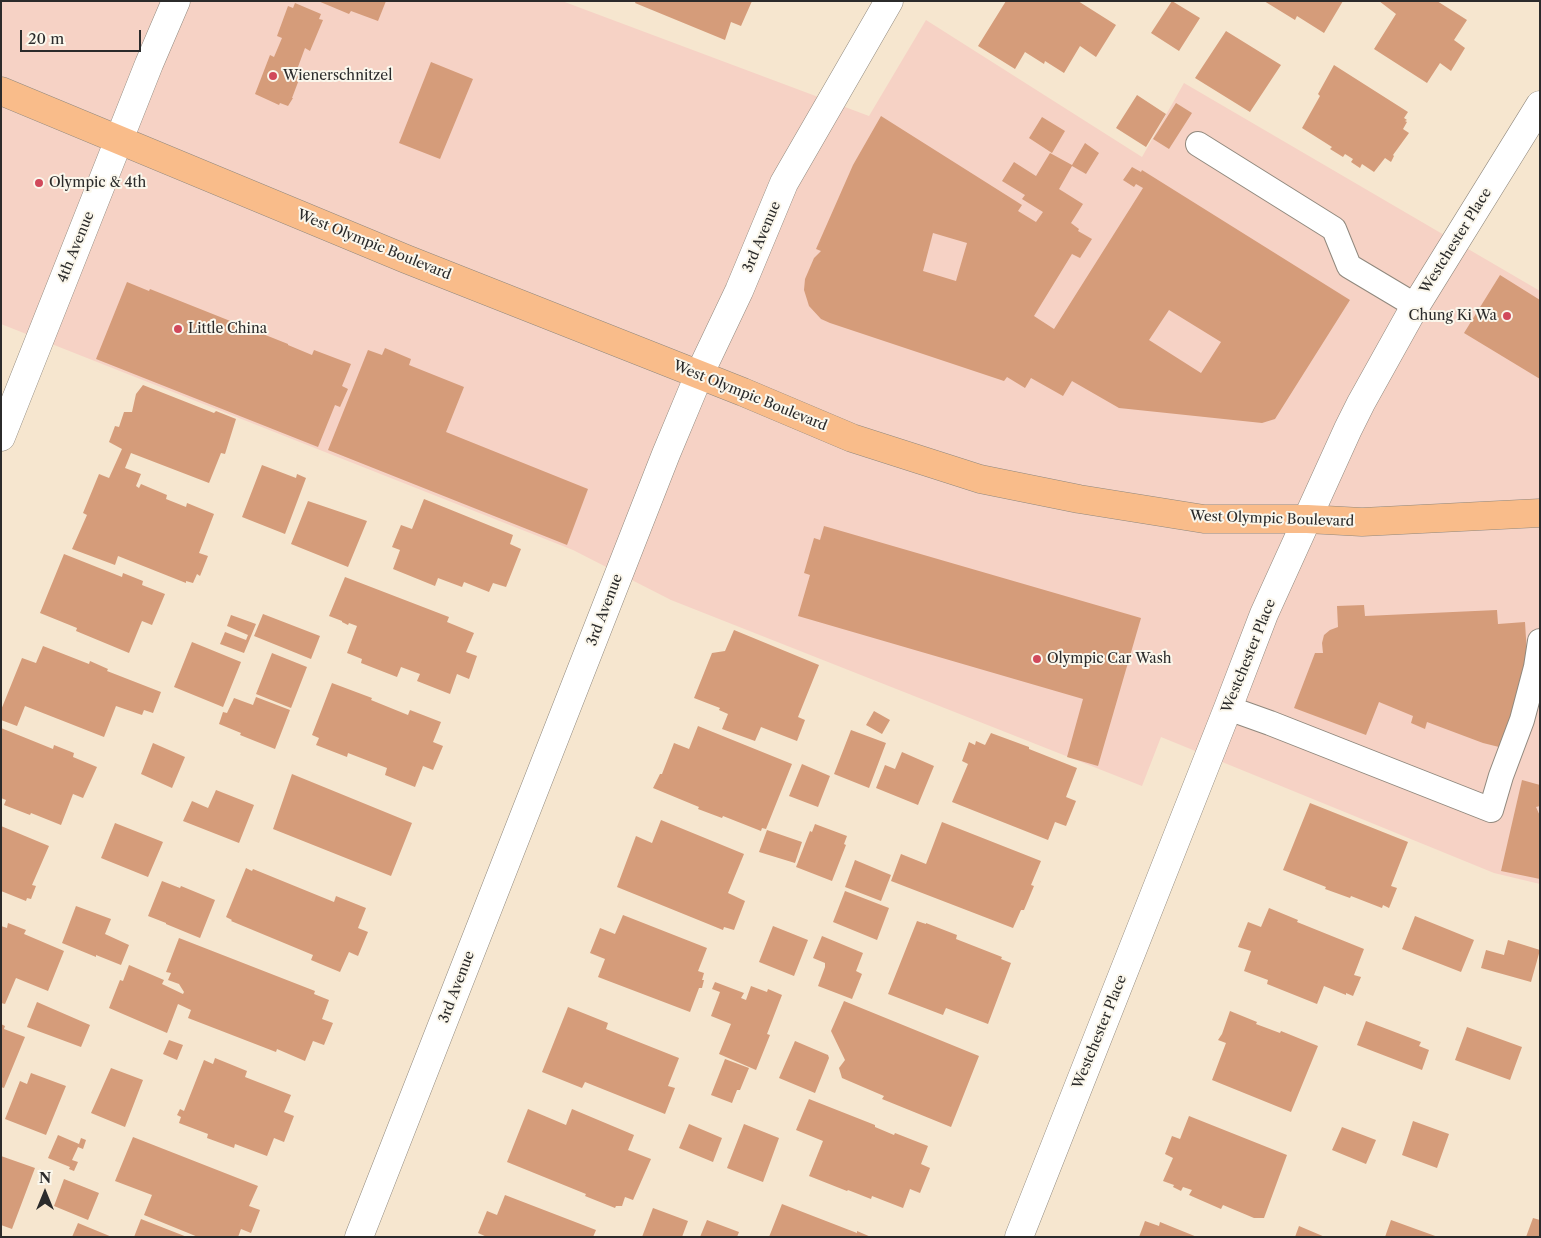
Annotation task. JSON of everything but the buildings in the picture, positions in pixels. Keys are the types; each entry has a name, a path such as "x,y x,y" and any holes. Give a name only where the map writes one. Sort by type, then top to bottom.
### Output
{"main road":[{"name":"West Olympic Boulevard","path":"1,91 415,263 699,375 852,438 980,479 1079,499 1204,519 1307,519 1362,522 1540,514"}],"street":[{"name":"4th Avenue","path":"1,437 176,1"},
{"name":"3rd Avenue","path":"359,1237 666,454 699,375 739,291 784,183 889,1"},
{"name":"Westchester Place","path":"1019,1237 1264,614 1307,519 1361,403 1416,306 1540,104"}],"lane":[{"path":"1198,144 1334,229 1349,266 1416,306"},
{"path":"1228,708 1270,722 1491,810 1501,776 1522,720 1536,667 1540,642"}],"shaded area":[{"path":"1,1 562,1 869,116 926,20 1142,157 1184,83 1540,291 1540,884 1494,873 1161,737 1142,786 671,600 573,550 1,324"}],"place":[{"name":"Wienerschnitzel","path":"273,76"},
{"name":"Olympic & 4th","path":"39,183"},
{"name":"Chung Ki Wa","path":"1507,316"},
{"name":"Little China","path":"178,329"},
{"name":"Olympic Car Wash","path":"1037,659"}]}
